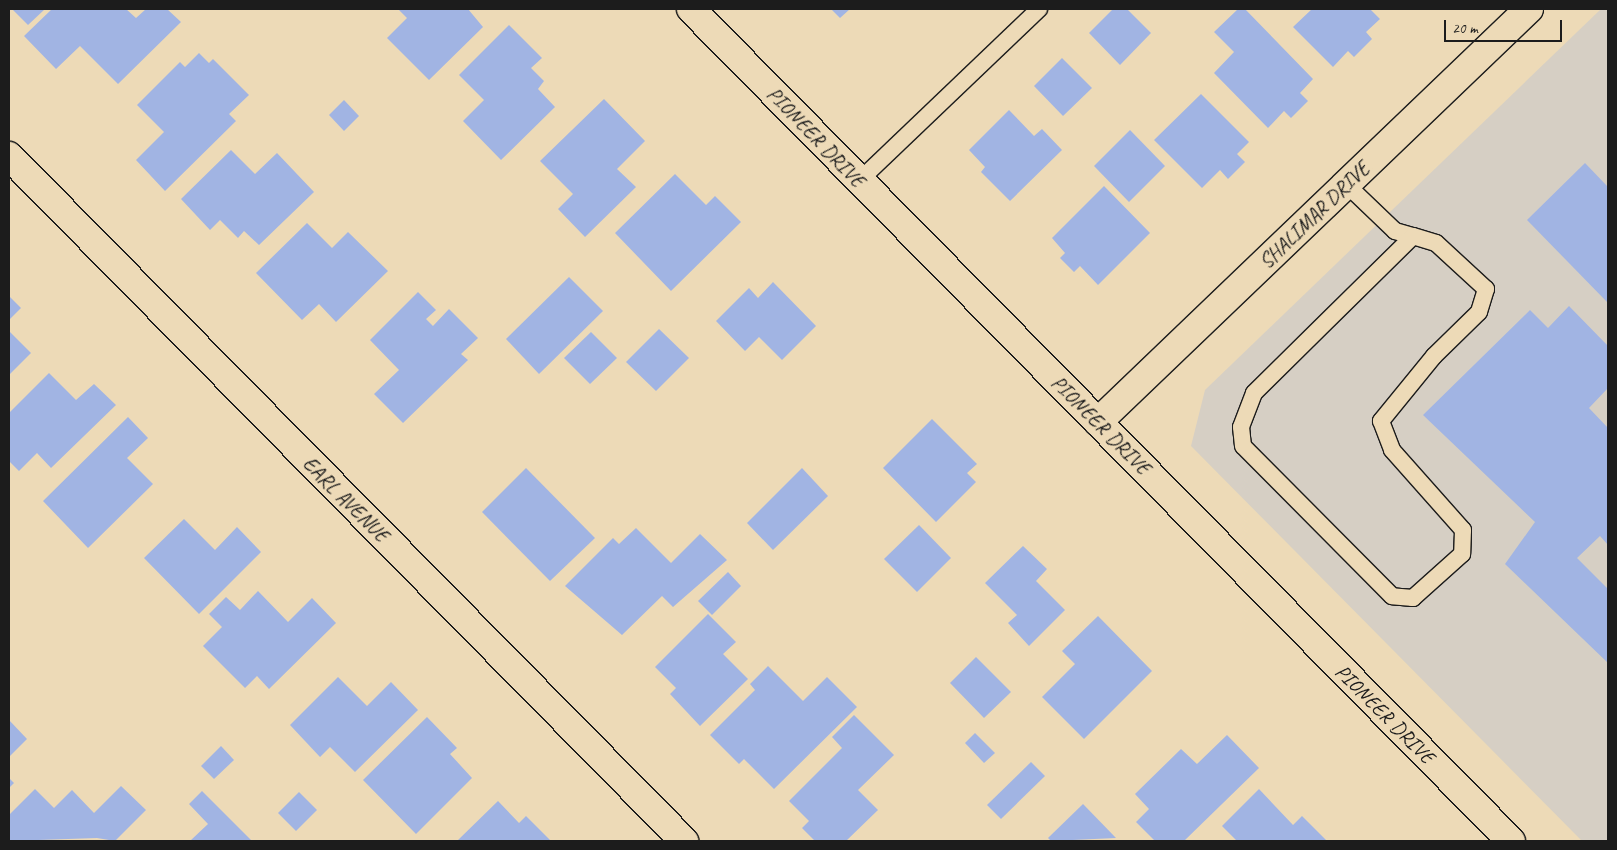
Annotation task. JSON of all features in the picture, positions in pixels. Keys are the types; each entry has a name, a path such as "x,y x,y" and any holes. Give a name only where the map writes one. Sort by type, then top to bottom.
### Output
{"street":[{"name":"PIONEER DRIVE","path":"691,9 1511,841"},
{"name":"SHALIMAR DRIVE","path":"1098,422 1529,9"},
{"name":"EARL AVENUE","path":"9,156 684,841"}],"lane":[{"path":"859,181 1040,9"},
{"path":"1346,184 1395,231 1436,243 1486,289 1479,312 1434,356 1381,420 1392,450 1463,530 1462,554 1413,598 1392,596 1243,446 1241,427 1254,393 1412,236"}],"shaded area":[{"path":"1601,9 1608,9 1608,841 1582,841 1191,446 1205,390"}],"building":[{"path":"12,9 45,9 28,25"},
{"path":"52,9 126,9 136,18 146,9 167,9 181,22 118,84 80,46 56,69 24,36"},
{"path":"398,9 468,9 483,27 429,80 387,38 407,18"},
{"path":"831,9 850,9 840,18"},
{"path":"1113,9 1127,9 1151,33 1120,65 1089,33"},
{"path":"1238,9 1245,9 1313,79 1300,93 1308,101 1291,118 1284,111 1268,128 1214,73 1234,52 1214,32"},
{"path":"1312,9 1370,9 1380,19 1366,32 1372,39 1354,57 1348,51 1333,67 1293,27"},
{"path":"509,25 542,58 531,68 544,81 538,89 555,107 501,160 463,121 484,100 459,75"},
{"path":"199,53 209,63 213,59 249,95 229,114 236,121 165,191 136,160 164,132 137,105 180,62 185,67"},
{"path":"1062,58 1092,88 1063,116 1034,86"},
{"path":"1201,94 1249,142 1237,154 1245,162 1228,179 1220,170 1202,188 1154,140"},
{"path":"604,99 645,141 617,169 636,187 585,237 558,209 573,194 540,161"},
{"path":"344,100 359,116 344,131 329,115"},
{"path":"1009,110 1034,136 1042,129 1062,150 1010,201 981,172 985,167 969,150"},
{"path":"1130,130 1165,166 1129,202 1094,166"},
{"path":"231,150 255,174 277,153 314,192 259,245 244,231 238,238 220,220 210,230 181,199"},
{"path":"1585,163 1608,187 1608,303 1527,220"},
{"path":"675,174 706,205 715,196 741,222 671,291 615,233"},
{"path":"1104,186 1150,233 1098,285 1080,266 1074,272 1060,258 1065,253 1052,238"},
{"path":"307,223 332,248 348,232 388,271 336,322 319,304 302,320 256,273"},
{"path":"569,277 603,311 539,374 506,339"},
{"path":"773,282 816,326 782,360 759,337 745,351 716,321 749,288 758,298"},
{"path":"418,292 436,310 426,319 433,326 449,309 478,338 461,354 468,360 403,423 374,394 399,370 370,340"},
{"path":"9,296 21,308 9,320"},
{"path":"1569,306 1608,346 1608,388 1589,408 1608,428 1608,545 1600,536 1577,558 1608,589 1608,663 1505,564 1535,522 1423,415 1530,310 1548,328"},
{"path":"659,329 689,358 656,391 626,362"},
{"path":"9,331 31,353 9,375"},
{"path":"591,332 617,358 590,384 564,358"},
{"path":"49,373 76,400 94,384 116,405 51,468 37,453 19,471 9,461 9,413"},
{"path":"128,417 148,438 127,458 153,484 88,548 43,501"},
{"path":"932,419 977,464 967,473 976,482 936,522 883,468"},
{"path":"526,468 595,538 550,581 482,512"},
{"path":"802,468 828,496 773,550 747,523"},
{"path":"184,519 215,550 237,527 261,552 199,614 144,558"},
{"path":"919,525 951,558 917,592 884,559"},
{"path":"636,528 671,563 700,534 727,560 673,607 662,596 622,635 565,586 613,538 619,544"},
{"path":"1023,546 1047,569 1036,581 1065,610 1029,646 1008,623 1017,615 985,583"},
{"path":"728,572 741,586 712,615 698,601"},
{"path":"258,591 288,622 312,598 336,623 269,689 257,676 245,688 203,646 222,627 209,614 226,597 240,610"},
{"path":"708,614 736,642 723,654 748,679 700,726 670,694 676,688 655,667"},
{"path":"1098,616 1152,671 1084,739 1042,697 1075,664 1062,651"},
{"path":"976,657 1011,692 984,718 950,683"},
{"path":"768,666 803,701 827,677 857,707 774,789 744,759 739,764 710,735 755,690 750,684"},
{"path":"338,677 367,706 391,682 418,710 355,772 330,747 320,757 290,725"},
{"path":"854,715 894,755 858,790 878,810 846,841 815,841 802,828 809,821 789,801 842,748 832,737"},
{"path":"427,717 457,748 450,754 472,778 416,834 363,780"},
{"path":"9,720 27,739 9,757"},
{"path":"975,733 995,753 984,763 965,743"},
{"path":"1227,735 1259,768 1184,841 1155,841 1136,822 1149,809 1135,794 1181,749 1197,764"},
{"path":"221,746 234,760 214,779 201,766"},
{"path":"1031,762 1045,776 1001,819 987,805"},
{"path":"9,778 14,783 9,788"},
{"path":"121,786 146,810 115,841 97,838 9,841 9,815 35,789 54,808 72,790 94,813"},
{"path":"1259,789 1293,825 1302,816 1327,841 1237,841 1222,826"},
{"path":"202,791 252,841 190,841 208,824 189,804"},
{"path":"299,792 317,810 296,831 278,813"},
{"path":"498,801 519,823 526,816 551,841 457,841"},
{"path":"1083,804 1116,838 1051,841 1048,838"}]}
